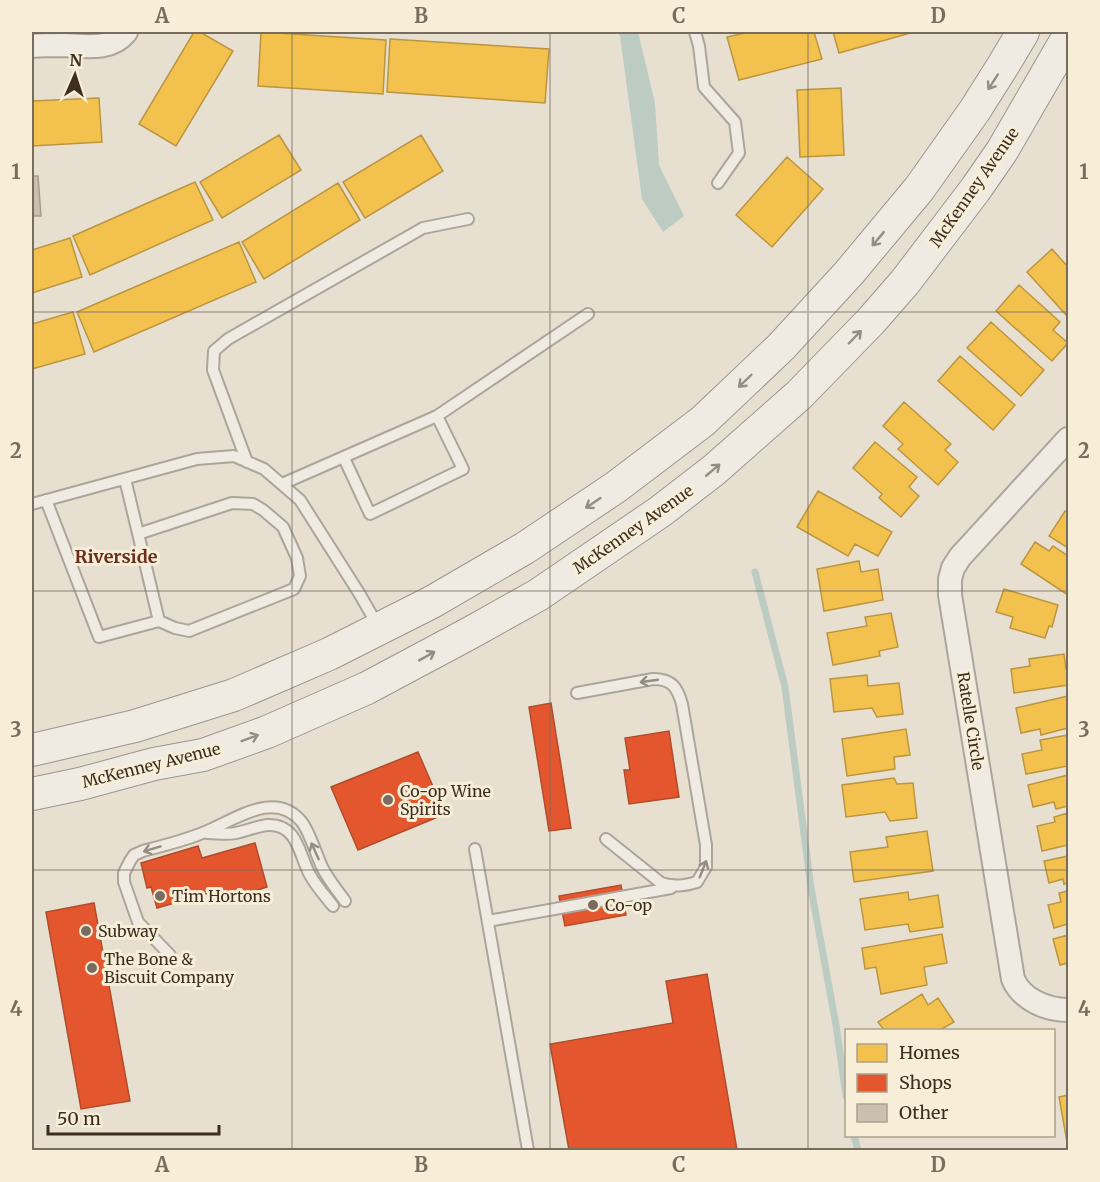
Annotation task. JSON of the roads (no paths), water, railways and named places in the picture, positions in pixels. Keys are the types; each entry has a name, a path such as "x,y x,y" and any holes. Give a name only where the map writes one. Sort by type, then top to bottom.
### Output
{"main road":[{"path":"32,750 135,726 234,694 329,654 432,602 525,548 616,487 703,421 781,347 849,273 919,189 975,110 1023,32"},
{"name":"McKenney Avenue","path":"32,794 154,764 203,755 267,732 368,688 538,595 661,511 714,470 799,395 871,321 905,282 951,223 1002,151 1068,37"}],"street":[{"path":"32,46 94,47 108,45 126,32"},
{"name":"Ratelle Circle","path":"1068,439 967,549 953,568 950,579 950,595 1013,979 1017,987 1030,999 1050,1009 1068,1010"}],"lane":[{"path":"695,32 704,87 735,122 739,153 718,183"},
{"path":"247,462 213,370 214,351 228,339 423,228 468,219"},
{"path":"282,484 437,416 588,314"},
{"path":"344,458 370,514 463,469 437,416"},
{"path":"32,504 197,459 234,456 264,469 300,500 379,628"},
{"path":"125,478 159,621"},
{"path":"46,500 99,637 159,621 189,631 294,589 300,576 297,558 283,527 253,504 232,503 138,534"},
{"path":"488,921 686,885 697,882 706,867 707,857 678,691 663,679 653,679 577,693"},
{"path":"170,955 138,922 124,882 124,873 134,855 203,833 253,810 275,807 295,815 308,831 323,870 345,901"},
{"path":"203,833 234,833 271,825 281,827 296,840 310,875 333,906"},
{"path":"606,839 661,883 671,886 686,885"},
{"path":"475,849 528,1150"}],"waterway":[{"path":"755,572 785,687 811,888 845,1089"},
{"path":"854,1137 858,1150"}],"place":[{"name":"Co-op Wine Spirits","path":"388,800"},
{"name":"Tim Hortons","path":"160,896"},
{"name":"Co-op","path":"593,905"},
{"name":"Subway","path":"86,931"},
{"name":"The Bone & Biscuit Company","path":"92,968"}],"district":[{"name":"Riverside","path":"116,557"}]}
